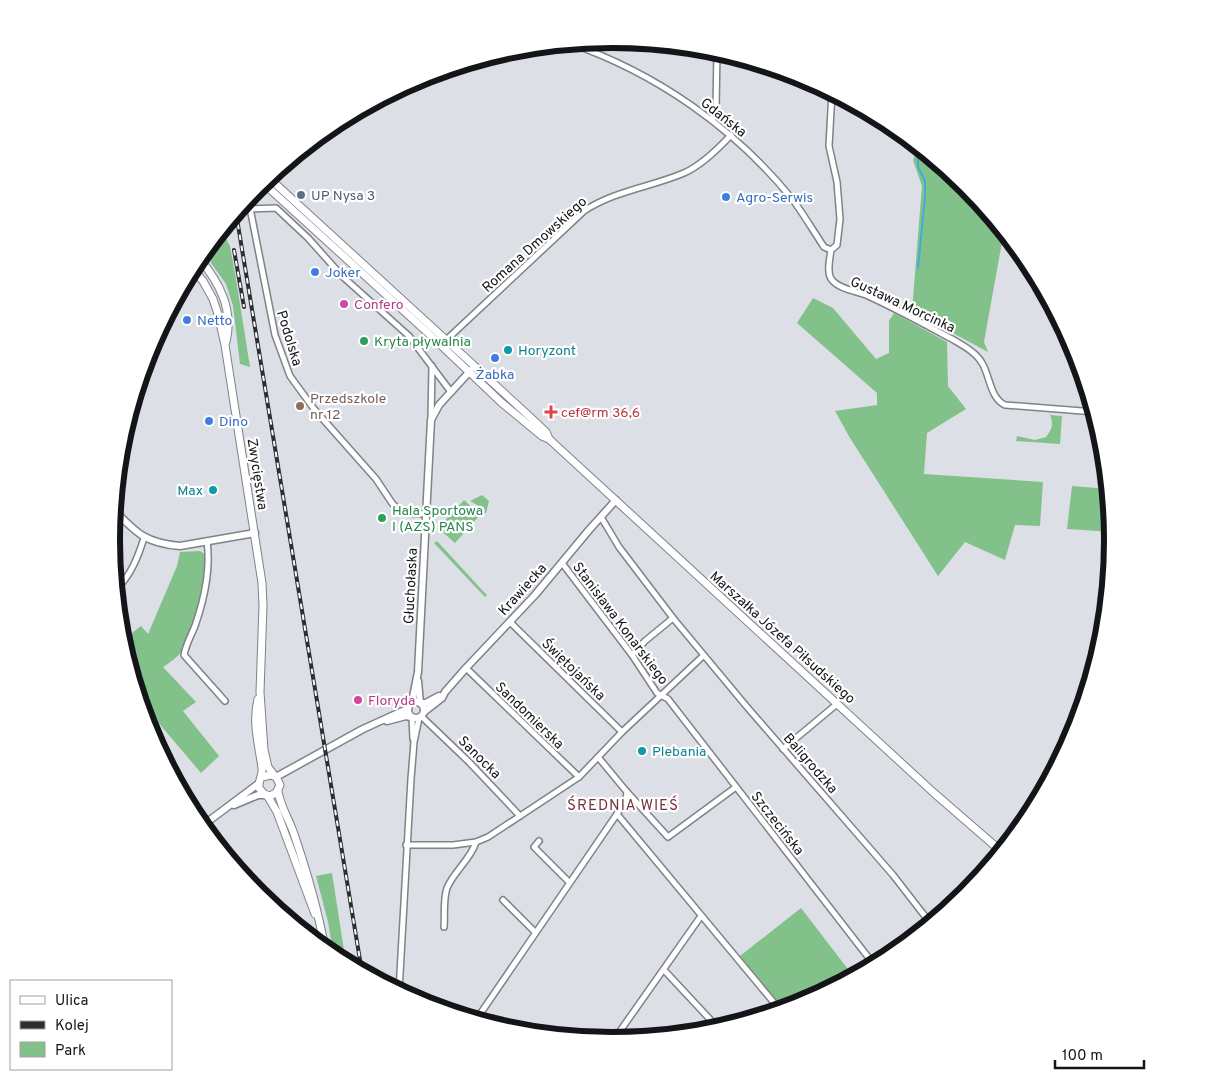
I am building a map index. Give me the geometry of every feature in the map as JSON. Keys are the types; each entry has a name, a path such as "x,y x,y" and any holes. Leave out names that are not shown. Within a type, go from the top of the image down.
{"main road":[{"name":"Marszałka Józefa Piłsudskiego","path":"274,183 376,282"},
{"name":"Marszałka Józefa Piłsudskiego","path":"269,188 472,370 546,432 549,439 837,704 997,848"},
{"path":"204,264 214,275 224,296 228,313 228,332 225,345"},
{"name":"Zwycięstwa","path":"198,275 213,299 225,345 255,533 262,583 263,606 260,692 264,750 268,767 275,776"},
{"name":"Zwycięstwa","path":"260,692 257,703 256,727 262,777"},
{"path":"319,921 308,897 277,812 266,795 260,791 258,784 262,777 268,775 275,776 279,782 280,801 292,829 313,892 323,938"},
{"path":"266,795 273,795 278,791"}],"street":[{"name":"Gdańska","path":"584,49 642,75 712,120 731,135 793,201 824,247 831,250"},
{"path":"712,120 716,109 717,59"},
{"name":"Gustawa Morcinka","path":"832,99 829,146 837,182 840,219 837,245 831,250 829,271 832,280 838,286 867,296 953,339 974,354 981,362 995,397 999,402 1010,406 1088,411"},
{"name":"Romana Dmowskiego","path":"443,343 584,211 608,198 684,173 701,162 731,135"},
{"path":"249,209 276,208 308,238 342,276 410,336 451,392"},
{"name":"Podolska","path":"249,209 275,336 285,366 295,384 314,409 376,479 392,503 400,511 426,514"},
{"path":"431,420 432,365"},
{"path":"431,420 434,412 472,370"},
{"name":"Głuchołaska","path":"412,702 418,672 431,420"},
{"name":"Krawiecka","path":"417,716 442,698 466,668 536,595 616,500"},
{"path":"121,517 144,538 159,543 180,546 255,533"},
{"name":"Baligrodzka","path":"601,517 619,547 672,618 893,875 927,919"},
{"path":"122,584 131,572 144,538"},
{"path":"207,542 208,571 200,608 184,655 225,701"},
{"name":"Stanisława Konarskiego","path":"562,563 632,655 657,693 663,696"},
{"path":"632,655 672,618"},
{"name":"Świętojańska","path":"510,622 622,732"},
{"path":"406,845 453,845 476,842 488,837 578,777 622,732 704,656"},
{"name":"Sandomierska","path":"466,668 578,777"},
{"name":"Głuchołaska","path":"417,716 424,707 421,703 418,672"},
{"name":"Krawiecka","path":"421,703 433,700 445,692"},
{"name":"Szczecińska","path":"663,696 668,699 869,960"},
{"path":"275,776 407,709 412,702 421,703"},
{"path":"784,749 837,704"},
{"path":"407,709 417,716"},
{"path":"379,723 406,716 417,716"},
{"path":"399,984 406,845 417,716"},
{"name":"Sanocka","path":"417,716 469,762 520,816"},
{"path":"598,757 668,837 736,786"},
{"path":"208,821 258,784"},
{"path":"480,1014 568,882 617,814 626,800 627,792"},
{"path":"228,807 258,795 266,795"},
{"path":"617,814 775,1004"},
{"path":"539,841 534,846 568,882"},
{"path":"444,927 445,896 448,886 474,850 476,842"},
{"path":"503,900 535,932"},
{"path":"620,1032 701,916"},
{"path":"664,970 713,1022"}],"green space":[{"path":"916,153 937,170 983,215 1002,239 984,342 988,352 912,311 922,186 913,160"},
{"path":"225,236 230,246 250,367 240,364 233,306 226,284 211,263 211,255"},
{"path":"813,298 833,308 876,359 889,353 889,321 894,313 947,342 948,386 966,409 927,433 924,474 1043,482 1040,526 1015,525 1005,560 965,542 938,576 850,438 835,411 877,405 877,393 797,323"},
{"path":"1050,415 1062,416 1060,444 1016,441 1017,436 1035,440 1046,437 1052,426"},
{"path":"1072,486 1102,488 1105,531 1067,529"},
{"path":"482,495 489,501 486,513 484,514 479,506 470,501"},
{"path":"464,500 480,515 455,543 438,528"},
{"path":"437,541 487,595 485,597 434,543"},
{"path":"200,551 206,555 205,566 201,592 191,631 181,652 163,667 196,702 183,711 219,756 201,773 153,716 129,636 141,626 148,634 177,566 180,552"},
{"path":"332,873 344,953 332,944 316,876"},
{"path":"801,908 850,972 801,995 779,1003 740,956"}],"waterway":[{"path":"918,268 925,197 925,181 918,167 919,155"}],"railway":[{"path":"237,221 361,963"},
{"path":"234,250 244,307"}],"place":[{"name":"UP Nysa 3","path":"301,195"},
{"name":"Agro-Serwis","path":"726,197"},
{"name":"Joker","path":"315,272"},
{"name":"Confero","path":"344,304"},
{"name":"Netto","path":"187,320"},
{"name":"Kryta pływalnia","path":"364,341"},
{"name":"Horyzont","path":"508,350"},
{"name":"Żabka","path":"495,358"},
{"name":"Przedszkole nr 12","path":"300,406"},
{"name":"cef@rm 36,6","path":"551,412"},
{"name":"Dino","path":"209,421"},
{"name":"Max","path":"213,490"},
{"name":"Hala Sportowa I (AZS) PANS","path":"382,518"},
{"name":"Floryda","path":"358,700"},
{"name":"Plebania","path":"642,751"}],"district":[{"name":"ŚREDNIA WIEŚ","path":"623,805"}]}
